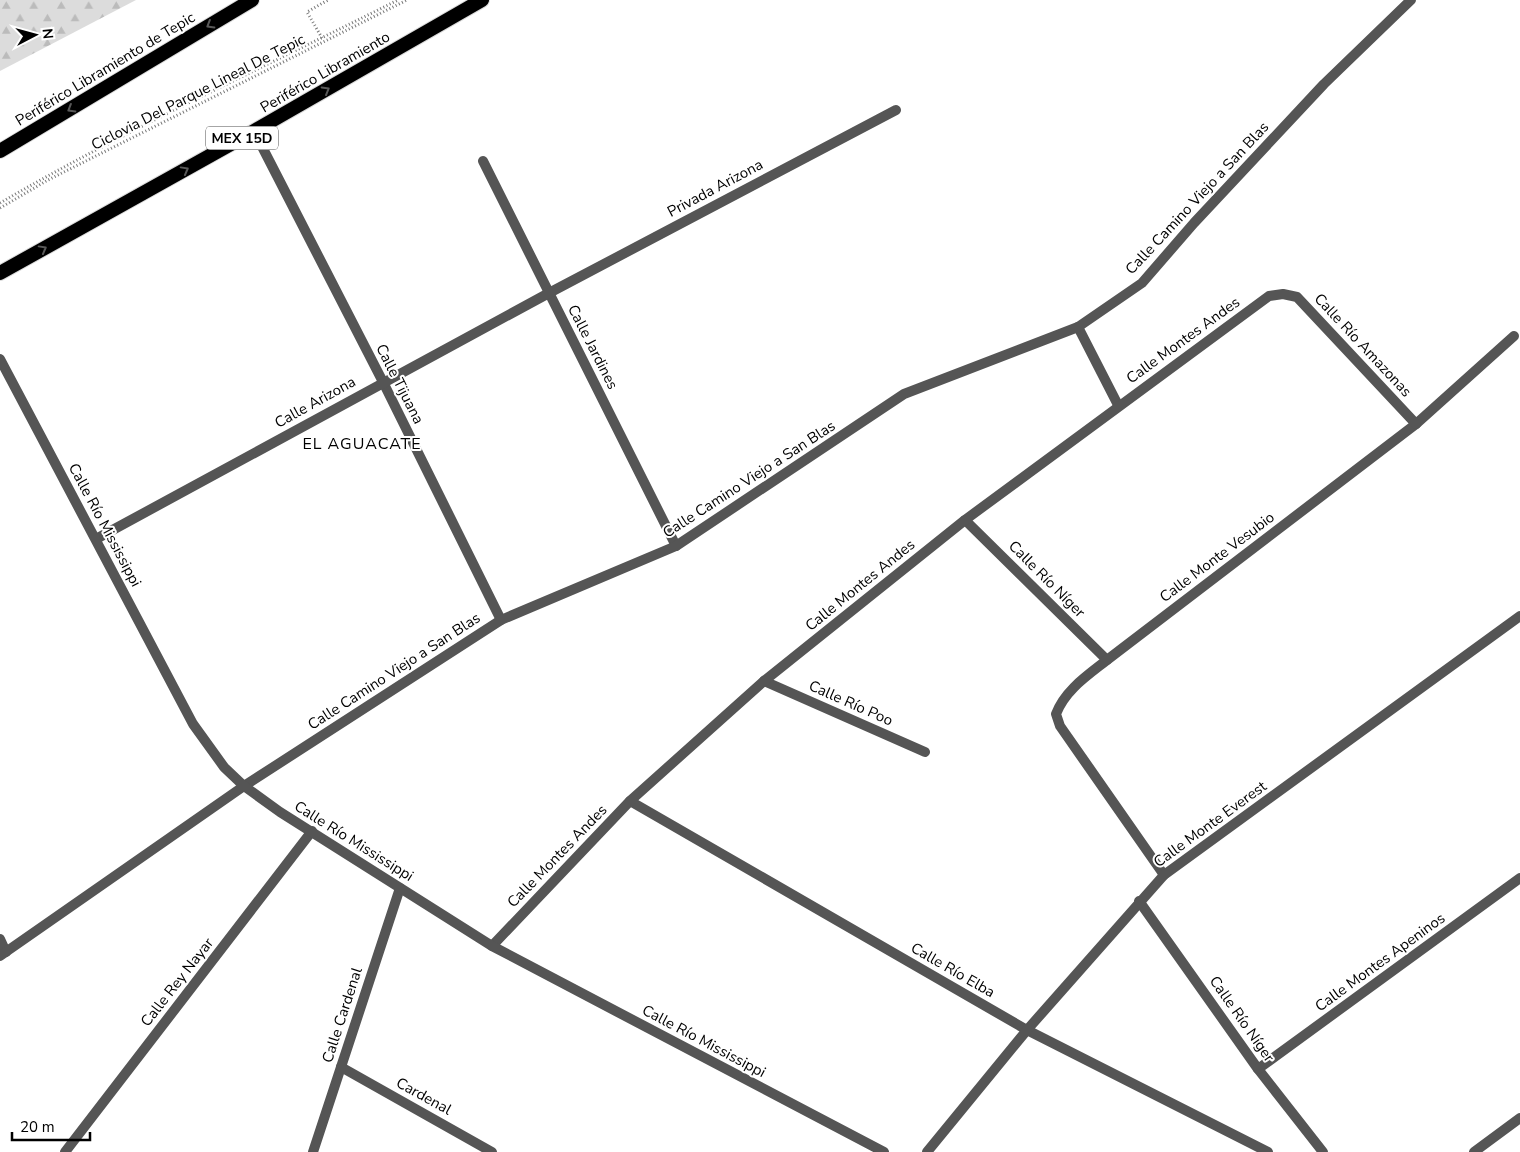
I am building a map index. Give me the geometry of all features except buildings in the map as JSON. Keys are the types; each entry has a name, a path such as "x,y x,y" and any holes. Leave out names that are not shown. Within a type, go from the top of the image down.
{"highway":[{"name":"Periférico Libramiento de Tepic","path":"0,151 252,0"},
{"name":"Periférico Libramiento","path":"0,273 254,132 482,0"}],"street":[{"name":"Calle Camino Viejo a San Blas","path":"3,954 244,786 501,620 676,546 904,394 1078,327 1142,283 1194,222 1324,84 1411,0"},
{"name":"Privada Arizona","path":"549,293 896,110"},
{"name":"Calle Tijuana","path":"254,132 383,382 501,620"},
{"name":"Calle Jardines","path":"483,160 676,546"},
{"name":"Calle Arizona","path":"96,540 549,293"},
{"name":"Calle Montes Andes","path":"492,946 630,801 764,681 965,520 1118,405 1269,296 1283,294"},
{"name":"Calle Río Amazonas","path":"1283,294 1297,297 1416,424"},
{"path":"1078,327 1118,405"},
{"name":"Calle Monte Vesubio","path":"1164,875 1060,726 1056,714 1061,701 1083,679 1107,660 1416,424 1514,336"},
{"name":"Calle Río Mississippi","path":"0,359 193,724 224,767 244,786 492,946 884,1152"},
{"name":"Calle Río Níger","path":"965,520 1107,660"},
{"name":"Calle Monte Everest","path":"927,1152 1027,1030 1139,901 1164,875 1520,616"},
{"name":"Calle Río Poo","path":"764,681 925,752"},
{"name":"Calle Río Elba","path":"630,801 1027,1030 1268,1152"},
{"name":"Calle Rey Nayar","path":"65,1152 312,831"},
{"name":"Calle Montes Apeninos","path":"1258,1069 1520,878"},
{"name":"Calle Cardenal","path":"313,1152 400,888"},
{"name":"Calle Río Níger","path":"1139,901 1258,1069 1323,1152"},
{"path":"0,939 3,954"},
{"name":"Cardenal","path":"341,1067 492,1152"},
{"path":"1474,1152 1520,1118"}],"path":[{"path":"322,37 308,12 328,0"},
{"path":"0,203 181,106 398,0"},
{"name":"Ciclovia Del Parque Lineal De Tepic","path":"0,208 57,176 408,0"}],"green space":[{"path":"0,0 136,0 0,71"}],"district":[{"name":"EL AGUACATE","path":"362,444"}]}
